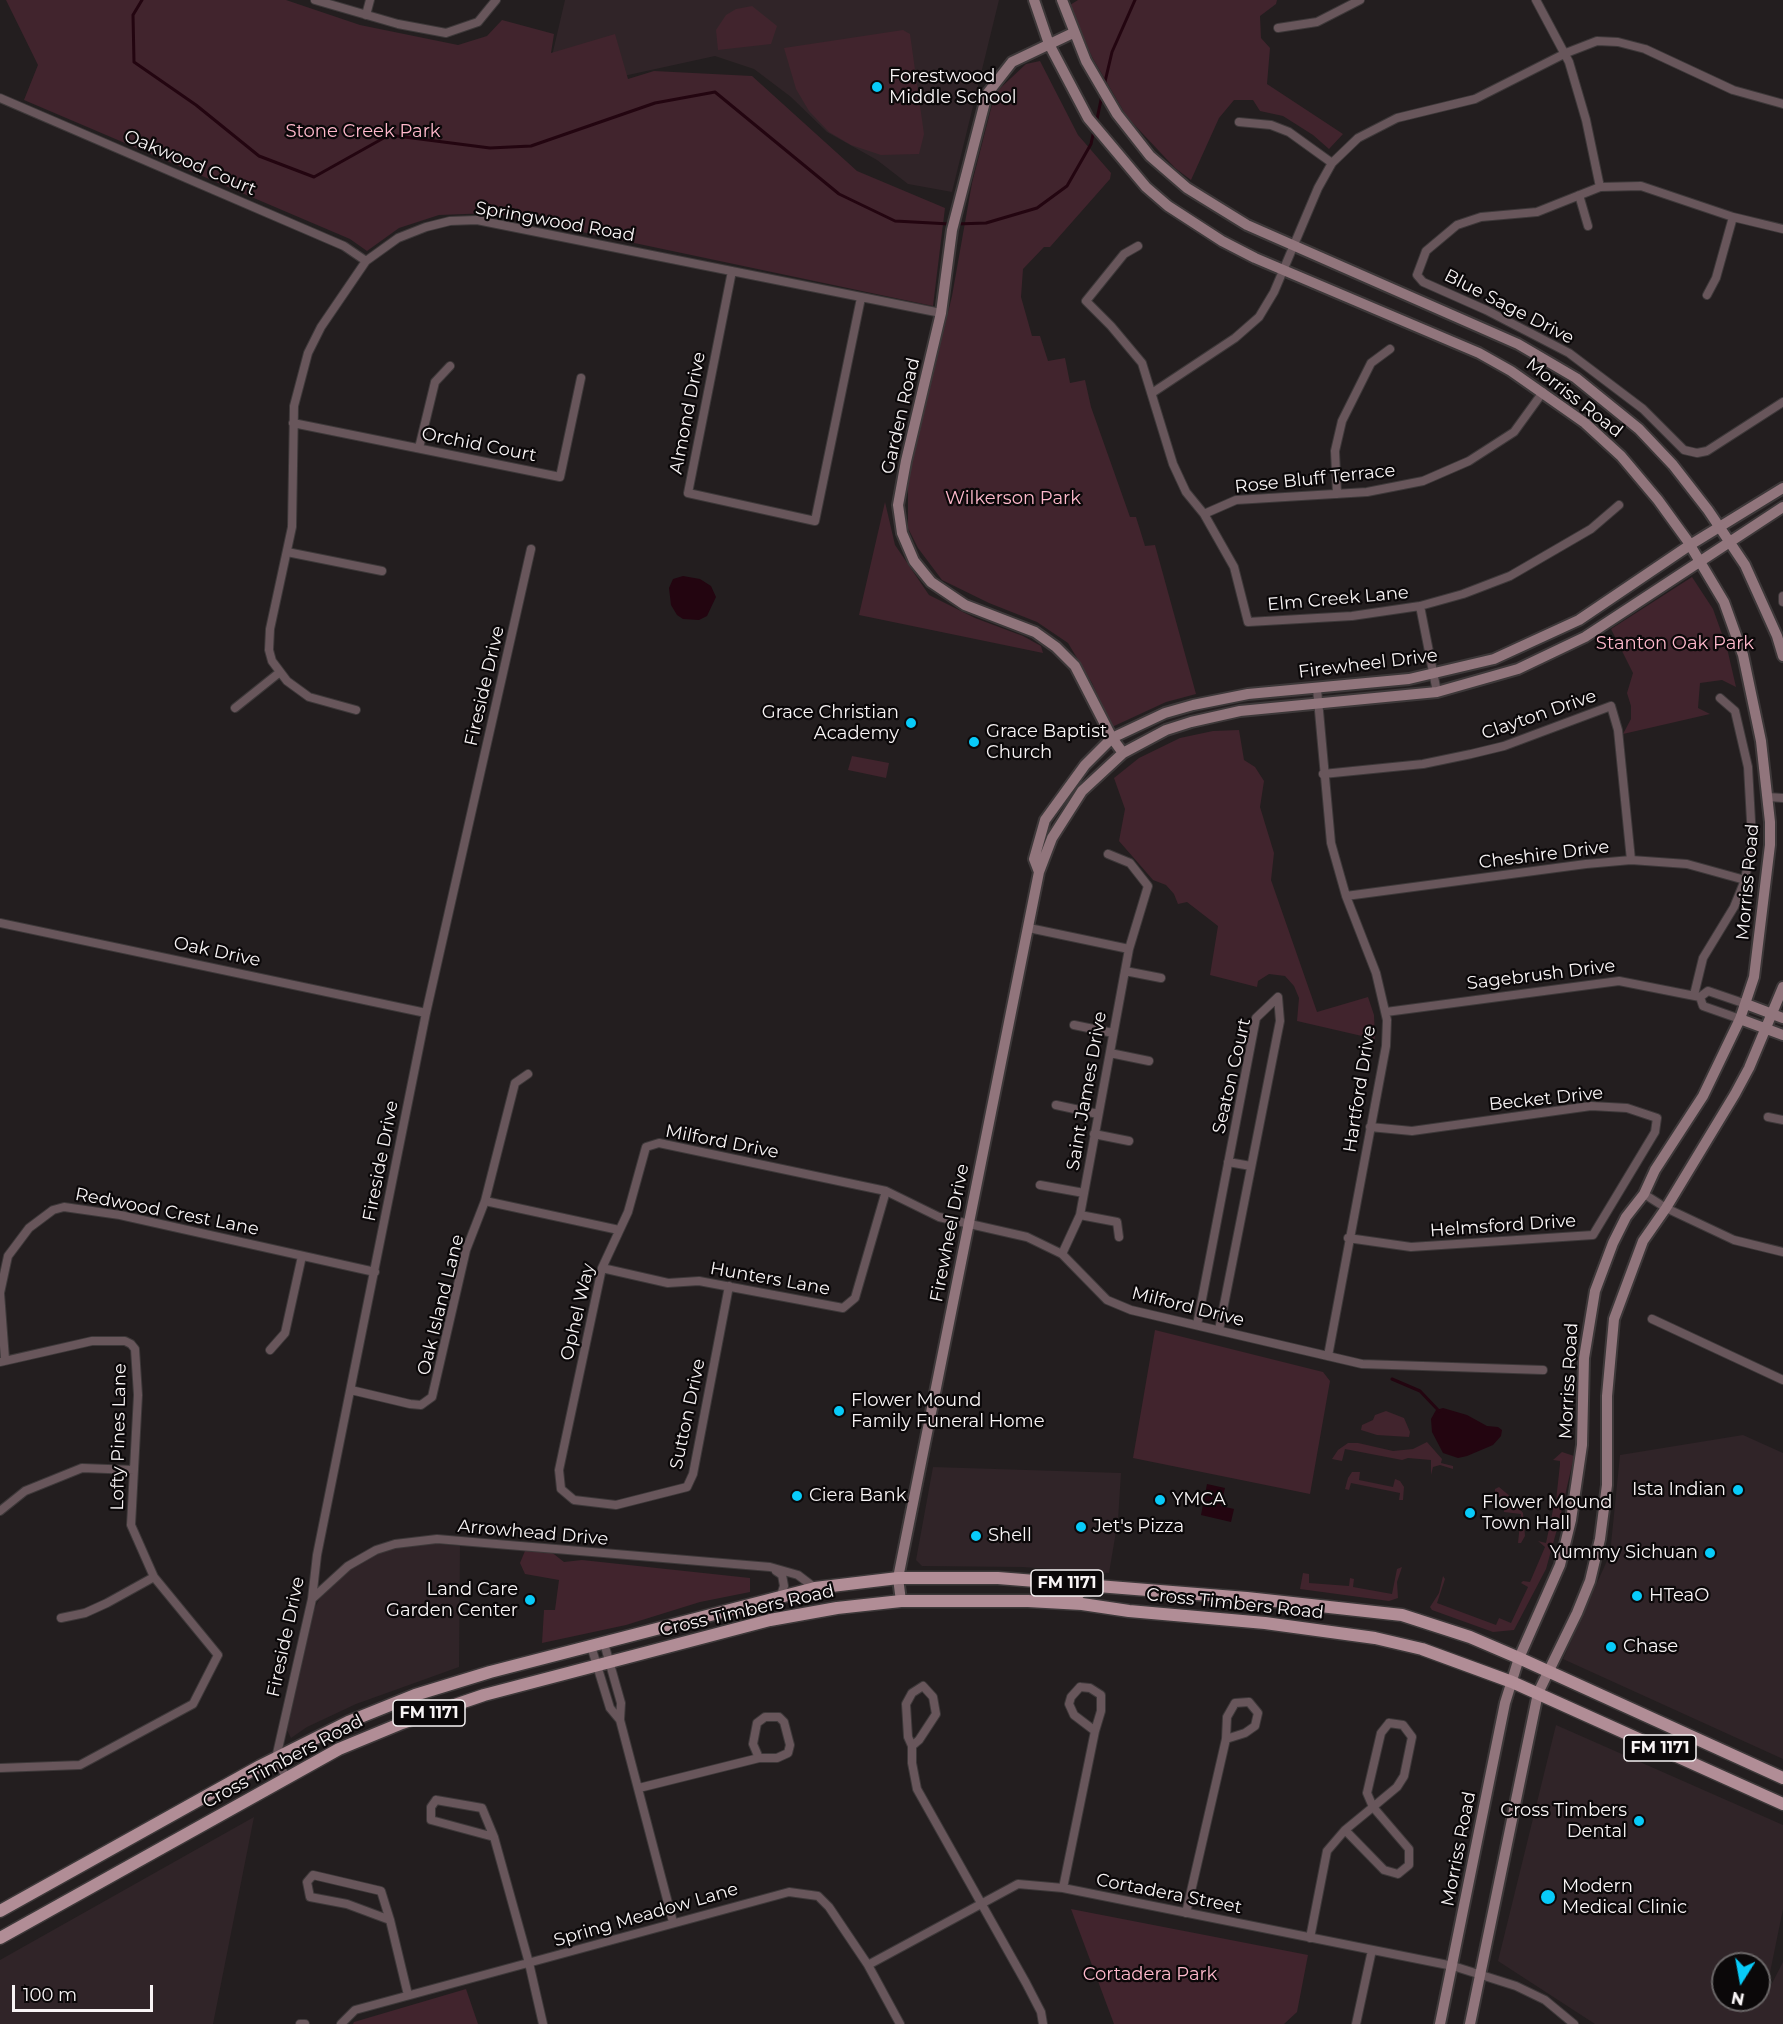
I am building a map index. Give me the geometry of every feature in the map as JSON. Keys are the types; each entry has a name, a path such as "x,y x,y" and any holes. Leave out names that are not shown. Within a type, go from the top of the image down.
{"main road":[{"name":"Morriss Road","path":"1034,0 1049,44 1077,98 1105,140 1146,187 1168,206 1222,242 1479,353 1543,392 1585,423 1621,456 1658,500 1690,545 1724,602 1743,655 1761,741 1768,797 1770,845 1763,922 1754,977 1746,1004 1703,1096 1655,1170 1644,1194 1626,1217 1595,1291 1584,1358 1582,1445 1571,1520 1560,1565 1519,1658 1503,1714 1440,2024"},
{"name":"Morriss Road","path":"1062,0 1073,33 1086,61 1117,114 1150,156 1187,188 1247,225 1496,333 1576,378 1640,429 1674,465 1730,542 1760,597 1783,656"},
{"name":"Garden Road","path":"1073,33 1012,62 987,94 959,199 948,257 941,313 906,461 898,505 902,533 914,561 931,582 946,594 975,610 1035,632 1056,647 1075,666 1112,738 1123,753"},
{"name":"Firewheel Drive","path":"1039,872 1034,859 1045,820 1085,765 1112,738 1165,713 1192,705 1248,694 1317,689 1434,675 1494,659 1538,641 1599,608 1690,545 1783,488"},
{"name":"Firewheel Drive","path":"901,1601 898,1578 1039,872 1052,838 1082,791 1123,753 1166,730 1191,722 1240,711 1437,692 1528,664 1585,637 1701,563 1783,507"},
{"path":"1470,2024 1538,1693 1581,1604 1590,1581 1600,1539 1607,1485 1607,1396 1614,1319 1643,1241 1666,1208 1735,1094 1766,1028 1778,1016 1783,987"},
{"name":"Sagebrush Drive","path":"1746,1004 1778,1016"},
{"name":"Sagebrush Drive","path":"1740,1018 1783,1035"},
{"name":"Cross Timbers Road","path":"0,1911 276,1758 348,1722 426,1691 815,1588 898,1578 998,1578 1235,1597 1402,1615 1470,1637 1783,1778"},
{"path":"1028,1601 1045,1597 1077,1595 1081,1591 1078,1584"},
{"path":"1234,1620 1235,1597"},
{"name":"Cross Timbers Road","path":"0,1938 339,1749 402,1723 484,1695 770,1620 837,1608 901,1601 1028,1601 1234,1620 1375,1638 1422,1649 1512,1682 1783,1804"}],"street":[{"path":"315,0 366,15 446,33 478,22 496,0"},
{"path":"366,15 370,0"},
{"path":"1278,28 1317,22 1360,0"},
{"path":"1536,0 1566,53 1586,120 1600,187"},
{"path":"1152,393 1235,338 1259,317 1284,269 1318,188 1332,163 1358,138 1397,118 1475,99 1566,53 1597,41 1629,44 1733,90 1783,104"},
{"name":"Oakwood Court","path":"0,98 344,246 366,261"},
{"path":"1239,122 1271,125 1289,132 1332,163"},
{"name":"Blue Sage Drive","path":"1783,229 1733,217 1641,186 1600,187 1537,212 1481,217 1457,225 1426,251 1417,270 1418,278 1569,353 1643,409 1677,443 1690,452 1707,451 1783,402"},
{"path":"1579,195 1588,226"},
{"path":"1707,295 1716,278 1733,217"},
{"name":"Springwood Road","path":"356,710 309,697 280,672 269,650 270,629 294,513 293,423 296,395 308,353 321,327 366,261 398,238 450,221 477,220 941,313"},
{"path":"1138,246 1124,254 1086,301 1142,363 1173,464 1186,492 1203,514"},
{"name":"Almond Drive","path":"732,271 688,493 815,521 861,298"},
{"path":"1337,494 1335,451 1342,421 1371,363 1390,349"},
{"path":"419,448 435,382 450,366"},
{"name":"Orchid Court","path":"293,423 560,477 581,378"},
{"name":"Rose Bluff Terrace","path":"1203,514 1236,500 1366,492 1423,481 1469,461 1514,432 1543,392"},
{"name":"Elm Creek Lane","path":"1203,514 1234,567 1248,622 1352,616 1420,606 1463,594 1510,576 1591,529 1619,505"},
{"name":"Fireside Drive","path":"276,1758 312,1599 318,1555 426,1013 531,549"},
{"path":"286,552 382,571"},
{"path":"1783,596 1783,602"},
{"path":"1420,606 1437,692"},
{"path":"235,708 280,672"},
{"name":"Hartford Drive","path":"1317,689 1331,843 1346,896 1376,973 1386,1012 1386,1046 1348,1238 1328,1356"},
{"path":"1697,996 1703,958 1734,907 1745,880 1752,839 1748,767 1735,711 1720,698"},
{"name":"Clayton Drive","path":"1323,774 1423,764 1504,746 1611,706 1618,729 1631,860"},
{"path":"1768,797 1783,798"},
{"name":"Saint James Drive","path":"1062,1254 1080,1215 1129,949 1148,886 1130,863 1108,854"},
{"name":"Cheshire Drive","path":"1346,896 1631,860 1687,864 1745,880"},
{"name":"Oak Drive","path":"0,923 426,1013"},
{"path":"1029,928 1129,949"},
{"path":"1125,971 1161,978"},
{"name":"Sagebrush Drive","path":"1386,1012 1599,982 1631,981 1697,996 1708,991 1746,1004"},
{"name":"Sagebrush Drive","path":"1697,996 1703,1006 1740,1018"},
{"name":"Seaton Court","path":"1197,1325 1256,1018 1278,997 1280,1021 1219,1330"},
{"path":"1074,1025 1113,1033"},
{"path":"1110,1053 1149,1061"},
{"name":"Oak Island Lane","path":"351,1390 421,1405 432,1397 466,1250 485,1201 515,1083 528,1074"},
{"path":"1056,1105 1098,1114"},
{"name":"Becket Drive","path":"1370,1127 1412,1131 1541,1111 1591,1106 1627,1108 1657,1118 1655,1132 1628,1178"},
{"path":"1768,1118 1783,1120"},
{"path":"1095,1134 1129,1141"},
{"name":"Milford Drive","path":"646,1147 659,1143 886,1191 939,1217 1027,1237 1062,1254 1107,1300 1131,1310 1362,1364 1543,1370"},
{"name":"Ophel Way","path":"561,1489 559,1470 602,1268 628,1212 646,1147"},
{"name":"Seaton Court","path":"1228,1162 1251,1166"},
{"name":"Helmsford Drive","path":"1348,1238 1411,1247 1593,1234 1628,1178"},
{"path":"1040,1185 1084,1193"},
{"name":"Hunters Lane","path":"602,1268 668,1283 699,1281 843,1308 851,1304 855,1298 886,1191"},
{"path":"1644,1194 1666,1208 1734,1240 1783,1252"},
{"path":"485,1201 619,1230"},
{"name":"Redwood Crest Lane","path":"2,1360 0,1293 8,1256 29,1228 53,1210 64,1207 120,1215 375,1272"},
{"path":"1080,1215 1117,1222 1119,1237"},
{"path":"270,1350 285,1333 302,1256"},
{"name":"Sutton Drive","path":"561,1489 574,1500 616,1506 687,1487 693,1474 729,1286"},
{"path":"1652,1318 1783,1380"},
{"name":"Lofty Pines Lane","path":"0,1768 80,1765 193,1704 218,1655 154,1577 131,1525 138,1419 135,1349 125,1341 92,1341 2,1360"},
{"path":"0,1511 25,1491 82,1468 134,1470"},
{"name":"Arrowhead Drive","path":"312,1599 348,1566 376,1550 395,1544 437,1539 770,1567 798,1575 815,1588"},
{"path":"770,1567 782,1575 784,1586 780,1598"},
{"path":"61,1618 85,1613 107,1604 154,1577"},
{"path":"604,1643 621,1703 620,1720 673,1922"},
{"path":"591,1646 610,1708 620,1720"},
{"path":"912,1746 919,1740 936,1714 933,1697 923,1686 912,1694 906,1704 908,1737 912,1746 912,1762 917,1789 941,1827 1041,2012 1042,2024"},
{"path":"1063,1888 1101,1711 1101,1695 1090,1688 1080,1687 1071,1696 1069,1704 1074,1715 1095,1731"},
{"path":"1186,1913 1226,1739 1227,1717 1235,1703 1249,1702 1258,1713 1255,1726 1245,1733 1226,1739"},
{"path":"639,1788 759,1758 777,1758 788,1752 789,1736 784,1722 779,1717 765,1717 757,1723 753,1744 759,1758"},
{"path":"1310,1938 1327,1851 1345,1830 1373,1807 1397,1787 1404,1776 1412,1737 1403,1725 1389,1724 1381,1733 1367,1793 1373,1807 1409,1849 1409,1864 1398,1874 1384,1870 1345,1830"},
{"path":"276,1758 287,1779"},
{"path":"494,1837 431,1820 431,1807 436,1800 482,1808 494,1837 529,1963 543,2024"},
{"path":"390,1920 347,1905 310,1897 307,1882 313,1875 381,1891 390,1920 408,1995"},
{"name":"Cortadera Street","path":"868,1965 1018,1884 1063,1888 1453,1966 1516,1986 1545,2000 1574,2024"},
{"name":"Spring Meadow Lane","path":"341,2024 355,2010 789,1892 818,1896 842,1923 900,2024"},
{"path":"1356,2024 1372,1950"},
{"path":"300,2024 305,2024"}],"shaded area":[{"name":"Forestwood Middle School","path":"565,0 999,0 952,192 908,184 877,160 827,132 791,97 754,69 715,56 619,77 541,103"},
{"path":"683,576 700,579 711,586 716,597 707,616 699,620 683,619 677,615 671,605 669,588 673,579"},
{"path":"1443,1408 1467,1415 1487,1426 1498,1427 1502,1430 1501,1436 1493,1445 1467,1456 1458,1458 1443,1453 1432,1432 1431,1419 1436,1410"},
{"path":"1743,1435 1783,1453 1783,1759 1563,1659 1610,1554 1620,1455"},
{"path":"933,1467 1121,1473 1118,1520 1109,1573 1022,1567 922,1566 916,1560"},
{"path":"1207,1484 1225,1488 1221,1506 1234,1509 1231,1522 1201,1515"},
{"path":"426,1543 460,1546 459,1667 356,1704 307,1727 291,1738 287,1730 289,1712 312,1613 320,1598 355,1565 371,1556 396,1548"},
{"path":"1556,1725 1783,1825 1783,1909 1771,1968 1771,1952 1711,1952 1711,2012 1771,2012 1771,1985 1783,1962 1783,2024 1595,2024 1498,1961"},
{"path":"254,1817 213,2024 0,2024 0,1960"}],"green space":[{"name":"Stone Creek Park","path":"6,0 286,0 360,25 458,45 487,36 502,20 554,34 551,53 615,34 628,79 654,71 752,76 857,171 945,208 933,306 492,213 439,215 399,228 367,251 350,239 24,100 38,65"},
{"path":"1078,0 1277,0 1276,4 1260,16 1261,38 1270,48 1267,84 1343,134 1329,149 1313,135 1283,116 1260,111 1253,100 1234,100 1219,118 1191,180 1175,168 1127,117 1092,57 1070,5"},
{"path":"752,6 777,26 771,44 718,50 716,30 726,15 736,9"},
{"path":"903,30 910,34 924,134 919,154 881,155 851,145 829,132 809,111 796,89 784,48"},
{"name":"Wilkerson Park","path":"1040,61 1078,135 1111,173 1110,179 1050,247 1044,247 1023,269 1021,297 1032,336 1040,336 1048,361 1065,358 1070,383 1085,380 1091,407 1130,517 1136,517 1145,546 1155,545 1196,694 1166,702 1112,727 1092,683 1068,643 1037,622 989,603 942,580 918,548 908,528 908,479 952,296 972,183 995,93 1026,64"},
{"path":"885,502 895,545 929,595 975,618 1023,636 1041,646 1043,653 859,615"},
{"name":"Stanton Oak Park","path":"1692,577 1713,609 1727,648 1736,687 1722,680 1700,683 1698,708 1710,714 1623,734 1631,719 1631,706 1627,693 1633,673 1611,629"},
{"path":"1239,730 1244,760 1255,767 1264,781 1260,807 1274,853 1271,880 1317,1012 1368,997 1374,1015 1375,1039 1297,1021 1299,998 1294,986 1285,976 1269,974 1258,981 1257,987 1210,975 1218,926 1187,902 1178,904 1174,894 1166,885 1153,880 1119,841 1125,809 1114,778 1139,758 1180,738 1213,731"},
{"path":"852,756 889,763 886,778 848,770"},
{"path":"1155,1330 1323,1372 1330,1381 1310,1494 1133,1458"},
{"path":"1386,1411 1404,1418 1410,1432 1409,1437 1377,1435 1361,1430 1362,1425 1373,1420 1375,1415"},
{"path":"1427,1442 1442,1459 1441,1463 1453,1466 1453,1469 1440,1465 1433,1467 1431,1475 1431,1460 1408,1458 1402,1460 1345,1449 1342,1461 1332,1459 1338,1450 1348,1443 1393,1451 1413,1449"},
{"path":"1562,1452 1574,1456 1559,1522 1546,1569 1514,1630 1493,1632 1432,1610 1430,1607 1439,1593 1443,1576 1445,1579 1437,1603 1496,1625 1499,1618 1511,1623 1528,1587 1521,1583 1530,1582 1545,1547 1538,1541 1546,1543 1554,1505 1547,1503 1548,1500 1556,1501 1560,1464 1560,1461 1553,1460"},
{"path":"1352,1472 1360,1472 1359,1480 1393,1487 1395,1479 1400,1481 1404,1487 1403,1500 1399,1500 1400,1493 1351,1483 1349,1490 1345,1489"},
{"path":"1499,1487 1511,1497 1523,1513 1525,1536 1521,1543 1518,1543 1521,1514 1504,1512 1504,1503 1495,1499 1495,1489"},
{"path":"525,1551 550,1551 564,1562 582,1560 750,1578 750,1592 700,1602 626,1625 542,1643 544,1610 555,1610 559,1580 525,1574 520,1563"},
{"path":"1402,1567 1397,1582 1398,1598 1389,1601 1300,1589 1303,1573 1309,1574 1309,1583 1349,1586 1350,1578 1354,1579 1353,1587 1392,1594 1397,1569"},
{"name":"Cortadera Park","path":"1071,1909 1308,1955 1297,2012 1284,2024 1114,2024"},
{"path":"466,1989 478,2024 353,2024 354,2022"}],"waterway":[{"path":"142,0 133,15 134,62 196,105 259,156 314,177 389,135 490,148 531,146 655,103 715,92 839,194 895,221 950,224"},
{"path":"1104,86 1112,52 1135,0"},
{"path":"1096,124 1102,95"},
{"path":"956,224 986,223 1037,208 1067,186 1091,144 1094,130"},
{"path":"1392,1379 1420,1391 1439,1411"}],"place":[{"name":"Forestwood Middle School","path":"877,87"},
{"name":"Grace Christian Academy","path":"911,723"},
{"name":"Grace Baptist Church","path":"974,742"},
{"name":"Flower Mound Family Funeral Home","path":"839,1411"},
{"name":"Ista Indian","path":"1738,1490"},
{"name":"Ciera Bank","path":"797,1496"},
{"name":"YMCA","path":"1160,1500"},
{"name":"Flower Mound Town Hall","path":"1470,1513"},
{"name":"Jet's Pizza","path":"1081,1527"},
{"name":"Shell","path":"976,1536"},
{"name":"Yummy Sichuan","path":"1710,1553"},
{"name":"HTeaO","path":"1637,1596"},
{"name":"Land Care Garden Center","path":"530,1600"},
{"name":"Chase","path":"1611,1647"},
{"name":"Cross Timbers Dental","path":"1639,1821"},
{"name":"Modern Medical Clinic","path":"1548,1897"}]}
